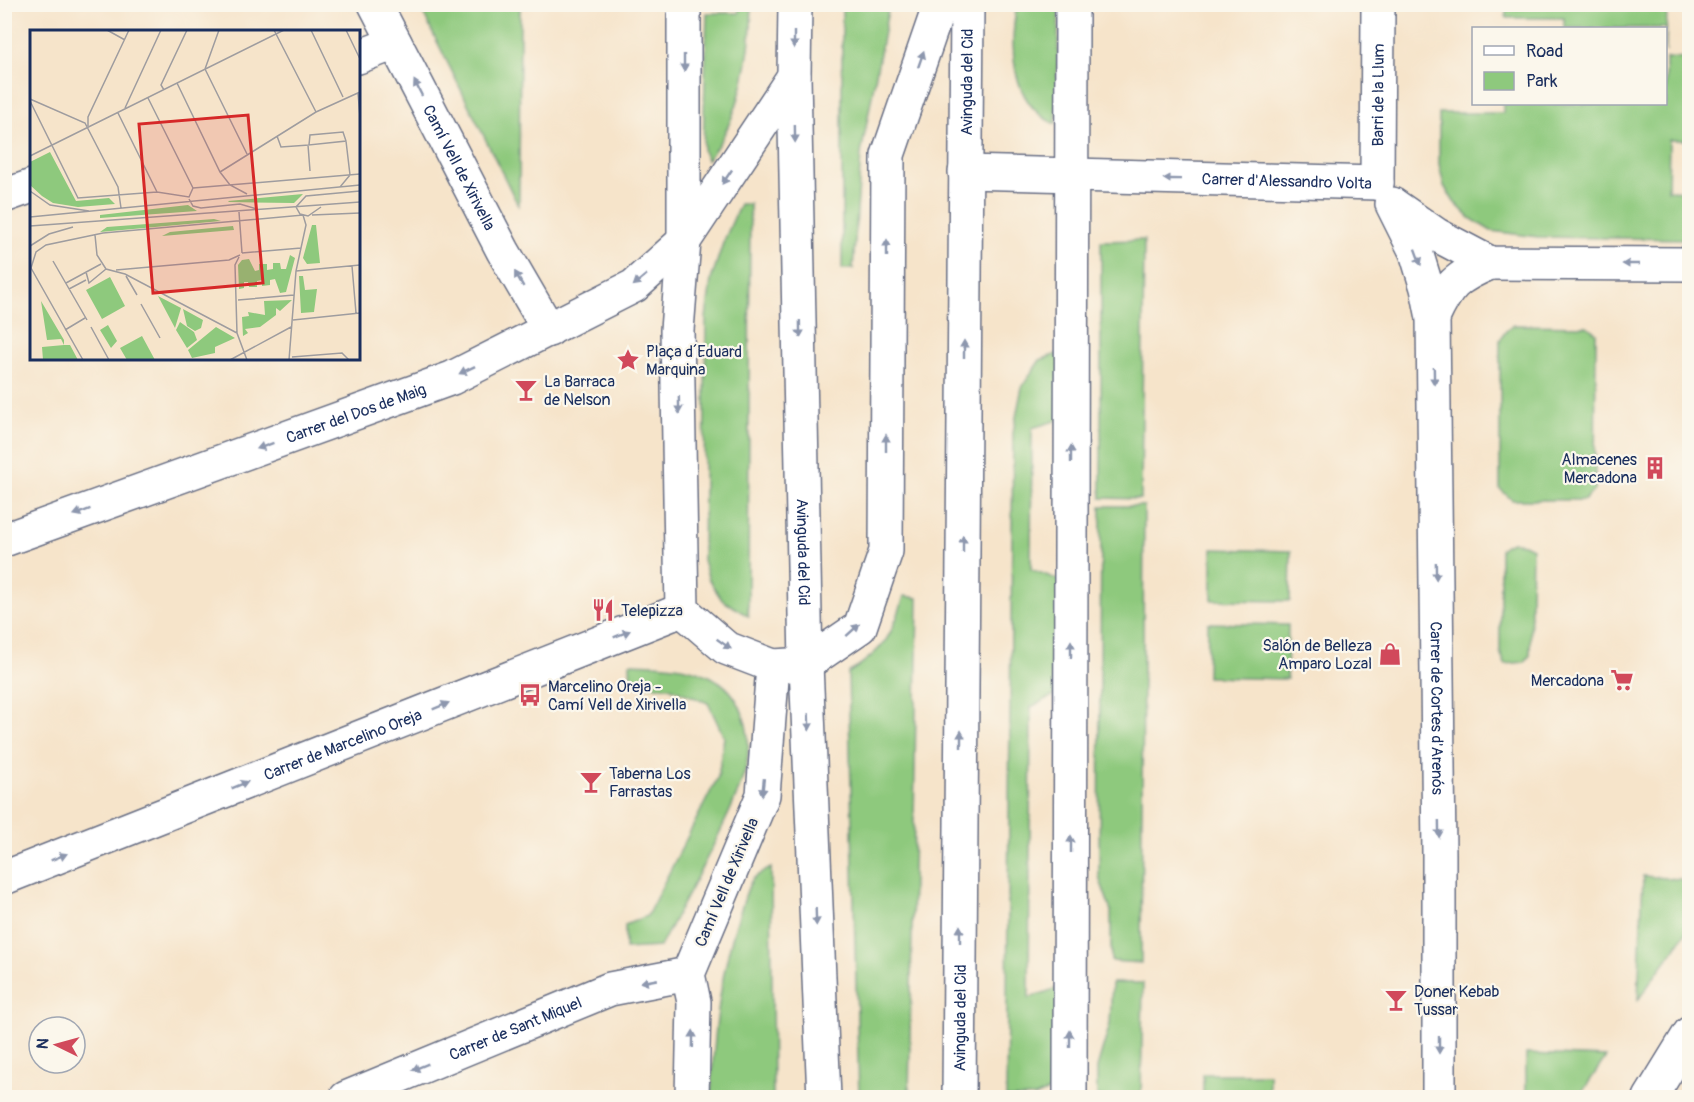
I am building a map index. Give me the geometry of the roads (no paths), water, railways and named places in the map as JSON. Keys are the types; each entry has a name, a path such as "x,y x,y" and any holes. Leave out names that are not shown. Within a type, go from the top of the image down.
{"street":[{"name":"Camí Vell de Xirivella","path":"375,4 502,251 549,330"},
{"path":"684,4 684,242 677,330 682,610 726,648 773,666 806,664 860,627 886,551 888,155 940,4"},
{"name":"Avinguda del Cid","path":"795,4 794,76 806,664 824,1098"},
{"name":"Avinguda del Cid","path":"959,1098 967,4"},
{"path":"1070,1098 1072,4"},
{"name":"Barri de la Llum","path":"1378,4 1385,194"},
{"path":"360,56 395,43"},
{"path":"684,242 794,76"},
{"name":"Carrer d'Alessandro Volta","path":"965,172 1071,175 1385,194 1437,235 1490,263 1689,264"},
{"path":"4,196 30,187"},
{"name":"Carrer de Cortes d'Arenós","path":"1385,194 1416,252 1433,318 1439,842 1438,1098"},
{"name":"Carrer del Dos de Maig","path":"4,540 452,378 634,286 684,242"},
{"name":"Carrer de Cortes d'Arenós","path":"1433,318 1443,296 1464,274 1490,263"},
{"name":"Carrer de Marcelino Oreja","path":"4,878 682,610"},
{"name":"Camí Vell de Xirivella","path":"688,974 763,795 773,666"},
{"path":"688,974 694,1002 692,1098"},
{"name":"Carrer de Sant Miquel","path":"346,1098 610,989 688,974"},
{"path":"1650,1098 1689,1033"}],"place":[{"name":"Plaça d´Eduard Marquina","path":"628,360"},
{"name":"La Barraca de Nelson","path":"526,390"},
{"name":"Almacenes Mercadona","path":"1655,468"},
{"name":"Telepizza","path":"603,610"},
{"name":"Salón de Belleza Amparo Lozal","path":"1390,654"},
{"name":"Mercadona","path":"1622,680"},
{"name":"Marcelino Oreja - Camí Vell de Xirivella","path":"530,695"},
{"name":"Taberna Los Farrastas","path":"591,782"},
{"name":"Doner Kebab Tussar","path":"1396,1000"}]}
